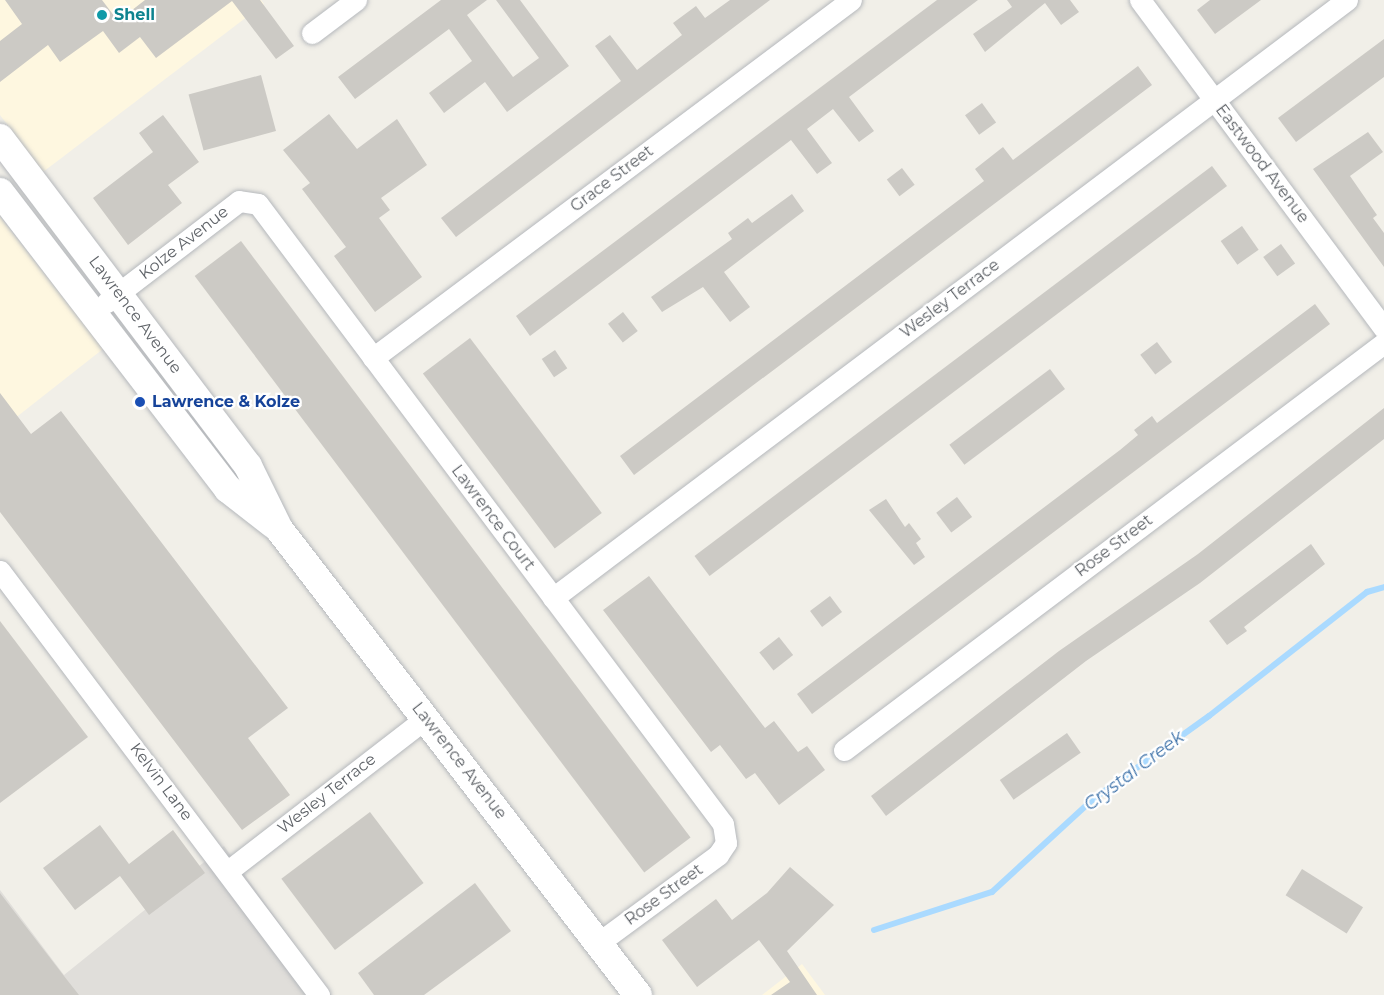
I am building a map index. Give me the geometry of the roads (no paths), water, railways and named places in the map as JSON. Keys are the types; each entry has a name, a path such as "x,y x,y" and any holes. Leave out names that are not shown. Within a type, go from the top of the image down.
{"main road":[{"name":"Lawrence Avenue","path":"0,138 248,466 279,529 638,995"},
{"name":"Lawrence Avenue","path":"0,192 228,489 279,529"}],"street":[{"path":"312,33 356,0"},
{"name":"Grace Street","path":"373,358 851,0"},
{"name":"Eastwood Avenue","path":"1140,0 1384,328"},
{"name":"Wesley Terrace","path":"553,598 1347,0"},
{"name":"Kolze Avenue","path":"93,313 239,201 249,203"},
{"name":"Lawrence Court","path":"249,203 258,204 723,824 726,843"},
{"name":"Rose Street","path":"844,750 1384,343"},
{"name":"Kelvin Lane","path":"0,571 228,871 319,995"},
{"name":"Wesley Terrace","path":"228,871 426,717"},
{"name":"Rose Street","path":"598,943 708,863 726,843"}],"waterway":[{"name":"Crystal Creek","path":"874,930 992,892 1092,800 1209,716 1367,592 1384,587"}],"place":[{"name":"Shell","path":"102,15"},
{"name":"Lawrence & Kolze","path":"140,402"}]}
